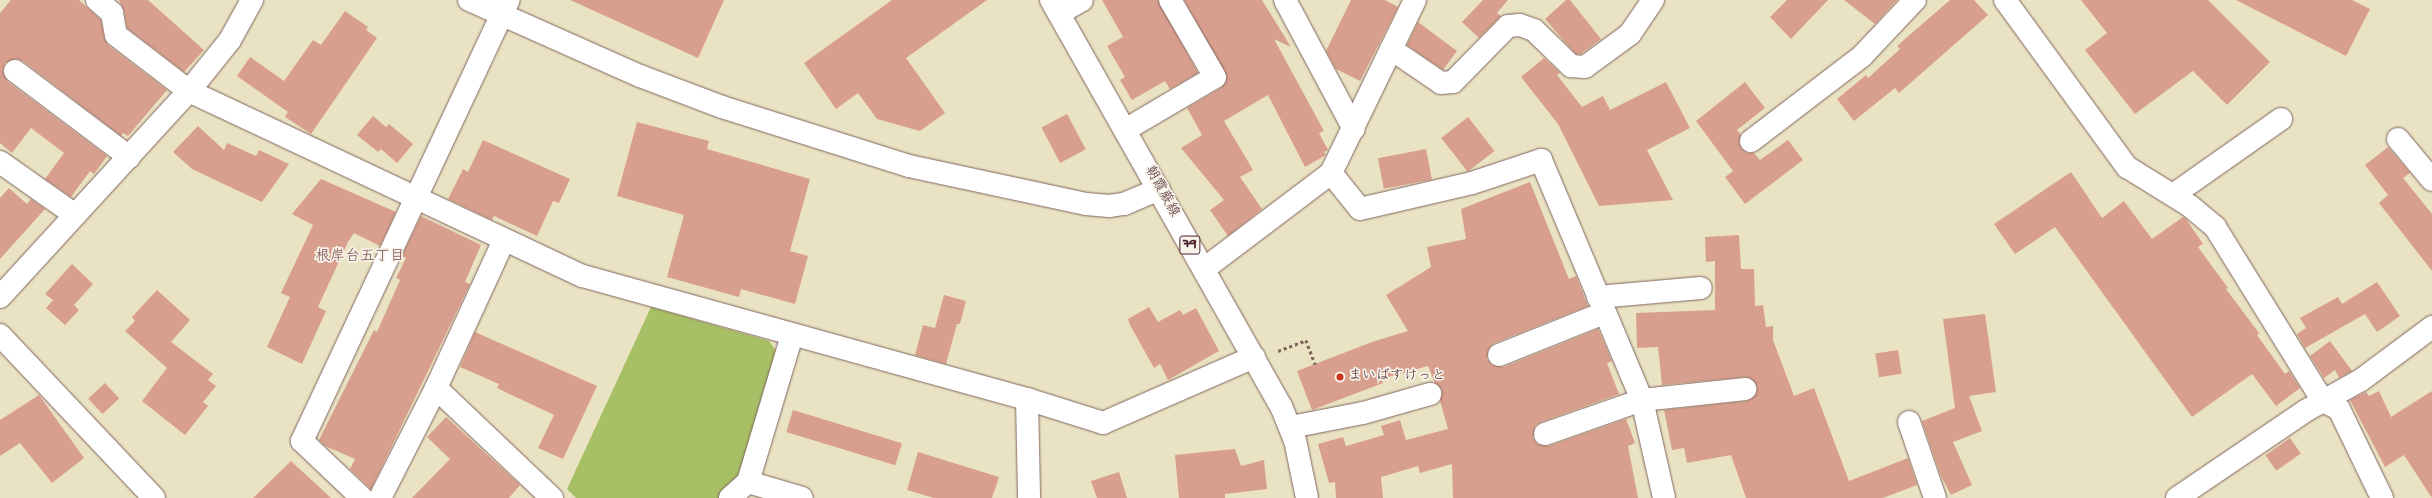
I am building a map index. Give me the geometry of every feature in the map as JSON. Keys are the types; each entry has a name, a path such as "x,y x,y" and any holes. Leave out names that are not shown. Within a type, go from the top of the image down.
{"street":[{"path":"96,0 112,12 116,35 189,91 583,276 1027,399 1103,423 1262,355"},
{"path":"0,297 189,91 230,40 252,0"},
{"path":"469,0 506,8 646,79 729,109 909,166 1094,205 1124,204 1159,189"},
{"path":"1055,7 1082,0"},
{"path":"1125,130 1215,77 1170,0"},
{"path":"1285,0 1354,128"},
{"path":"1204,269 1331,173 1415,0"},
{"path":"1391,49 1440,83 1453,82 1508,26 1520,25 1534,30 1571,66 1585,67 1630,34 1653,0"},
{"path":"1752,141 1862,56 1915,0"},
{"path":"2005,0 2127,167 2173,195 2215,227 2323,401 2339,409 2382,498"},
{"name":"朝霞蕨線","path":"1055,7 1204,269 1262,355 1291,427 1307,498"},
{"path":"362,498 302,441 506,8"},
{"path":"15,71 129,157"},
{"path":"2173,195 2281,119"},
{"path":"2398,139 2432,180"},
{"path":"1331,173 1360,209 1472,183 1541,160 1642,400 1664,498"},
{"path":"0,162 75,215"},
{"path":"380,498 436,388 504,240"},
{"path":"1499,355 1601,305 1701,288"},
{"path":"2185,496 2323,401 2361,380 2432,327"},
{"path":"730,498 748,482 792,335"},
{"path":"0,336 154,498"},
{"path":"436,388 552,498"},
{"path":"1545,434 1642,400 1745,389"},
{"path":"1291,427 1363,413 1430,394"},
{"path":"1027,399 1029,498"},
{"path":"1909,422 1936,498"},
{"path":"748,482 802,498"}],"path":[{"path":"1262,355 1306,340 1315,364"}],"green space":[{"path":"651,307 769,341 777,352 741,478 722,498 576,498 567,489"}],"building":[{"path":"11,0 79,0 101,20 104,37 108,45 167,90 128,136 123,133 121,136 23,61 16,59 5,63 3,70 7,81 107,156 94,174 90,171 71,197 45,179 64,153 31,128 12,153 0,143 0,13"},
{"path":"119,0 148,0 204,50 184,72 127,28 124,11"},
{"path":"570,0 724,0 698,58"},
{"path":"892,0 987,0 906,58 945,113 920,131 877,119 858,93 836,109 804,63"},
{"path":"1102,0 1158,0 1198,73 1170,89 1165,81 1132,100 1120,80 1125,77 1107,46 1123,37"},
{"path":"1184,0 1262,0 1291,47 1274,39 1324,131 1319,133 1328,150 1324,152 1326,155 1305,167 1268,95 1224,121 1253,170 1240,177 1262,209 1228,236 1210,210 1224,200 1181,148 1202,135 1187,108 1221,88 1227,77"},
{"path":"1351,0 1385,0 1398,7 1360,81 1336,69 1326,51"},
{"path":"1483,0 1508,0 1497,13 1501,16 1479,38 1462,22"},
{"path":"1566,0 1570,0 1601,39 1581,54 1576,54 1545,19"},
{"path":"1787,0 1828,0 1791,39 1770,17"},
{"path":"1844,0 1897,0 1875,24"},
{"path":"1950,0 1974,0 1988,15 1899,93 1895,88 1854,121 1837,99 1866,75 1868,78 1900,49 1897,46"},
{"path":"2081,0 2208,0 2270,62 2227,105 2193,71 2135,114 2085,50 2107,33"},
{"path":"2236,0 2352,0 2370,9 2346,56"},
{"path":"345,11 368,27 366,30 377,38 311,134 285,117 288,112 237,76 250,57 284,81 313,40 321,45"},
{"path":"1418,22 1457,51 1443,70 1407,45"},
{"path":"1544,58 1560,73 1557,75 1582,107 1603,96 1610,110 1666,82 1690,128 1647,150 1673,200 1599,206 1558,124 1521,77"},
{"path":"1745,82 1765,108 1737,130 1741,135 1739,142 1741,148 1747,153 1754,153 1760,160 1788,140 1803,160 1745,204 1725,177 1733,171 1696,121"},
{"path":"1067,114 1086,149 1060,163 1041,128"},
{"path":"373,116 386,127 389,124 413,144 397,163 381,149 378,152 357,135"},
{"path":"1468,117 1494,151 1468,172 1441,138"},
{"path":"637,122 709,141 707,149 810,179 790,251 808,256 795,304 741,289 739,297 667,277 684,215 617,196"},
{"path":"198,126 224,150 227,143 256,156 259,150 289,164 262,202 192,169 173,152"},
{"path":"483,140 570,179 559,203 553,201 537,236 494,216 492,220 448,199 463,169 468,172"},
{"path":"2388,147 2410,173 2403,178 2432,214 2432,271 2379,203 2388,195 2365,165"},
{"path":"1426,149 1432,179 1384,189 1378,158"},
{"path":"2071,172 2102,218 2124,201 2152,239 2183,217 2186,219 2203,244 2198,247 2228,288 2226,289 2259,333 2257,335 2285,374 2289,371 2300,388 2276,406 2252,374 2192,417 2055,227 2015,254 1994,224"},
{"path":"321,179 396,212 380,246 354,233 348,242 318,307 326,311 302,364 267,347 290,297 281,293 313,225 292,214"},
{"path":"1530,182 1569,279 1576,276 1588,306 1494,343 1489,348 1487,359 1492,365 1504,367 1598,329 1612,361 1607,363 1619,394 1541,422 1535,426 1533,438 1537,444 1549,446 1626,419 1635,443 1628,446 1638,498 1453,498 1452,464 1420,473 1418,466 1381,477 1383,498 1336,498 1335,482 1329,483 1318,444 1343,437 1346,446 1384,435 1381,426 1400,420 1406,440 1448,429 1440,401 1442,390 1435,383 1428,366 1381,379 1383,383 1312,410 1297,371 1372,342 1408,331 1386,295 1431,267 1427,247 1466,239 1461,209"},
{"path":"9,188 27,204 31,199 45,209 0,259 0,198"},
{"path":"421,216 481,245 465,282 470,284 371,489 350,469 355,459 325,446 319,440 374,330 377,332 400,280 396,278 406,258 402,256"},
{"path":"1739,235 1741,269 1754,269 1755,306 1763,305 1766,327 1773,326 1773,340 1794,396 1814,388 1849,481 1908,458 1917,485 1883,498 1746,498 1731,455 1687,463 1684,448 1672,450 1664,410 1747,401 1756,394 1757,387 1750,378 1744,377 1662,385 1658,347 1637,348 1636,313 1715,310 1715,261 1706,262 1705,237"},
{"path":"72,264 93,284 74,305 79,310 65,325 46,308 53,300 45,294"},
{"path":"2377,282 2400,316 2377,332 2365,314 2305,348 2297,334 2306,328 2300,318 2338,297 2342,304"},
{"path":"157,290 190,320 171,342 213,374 208,380 216,386 203,402 208,406 185,435 142,401 167,368 125,331 135,321 132,317"},
{"path":"944,295 966,301 960,324 957,324 946,364 915,355 923,325 935,328"},
{"path":"1149,307 1158,322 1180,310 1183,315 1196,308 1219,351 1168,380 1160,364 1154,368 1128,319"},
{"path":"1985,314 1996,392 1969,396 1982,431 1953,442 1972,485 1951,495 1941,476 1922,421 1955,408 1943,319"},
{"path":"475,332 597,386 563,459 538,448 554,415 497,388 499,384 460,367"},
{"path":"2330,341 2352,371 2339,378 2335,370 2324,378 2310,356"},
{"path":"1898,350 1902,374 1879,377 1875,354"},
{"path":"105,383 119,398 103,414 88,399"},
{"path":"2379,391 2391,417 2432,391 2432,498 2404,455 2385,467 2350,400 2366,392 2369,396"},
{"path":"39,395 84,458 52,483 20,443 0,456 0,420"},
{"path":"793,410 902,443 895,465 786,432"},
{"path":"446,417 520,485 509,498 412,498 450,459 427,437"},
{"path":"2290,438 2301,454 2276,471 2265,455"},
{"path":"1235,449 1241,466 1264,460 1267,489 1225,494 1225,498 1179,498 1175,455"},
{"path":"918,452 999,477 992,498 934,498 907,490"},
{"path":"291,461 304,473 331,498 253,498"},
{"path":"1119,472 1127,498 1097,498 1091,481"}],"place":[{"name":"まいばすけっと","path":"1340,377"}],"district":[{"name":"根岸台五丁目","path":"360,258"}]}
